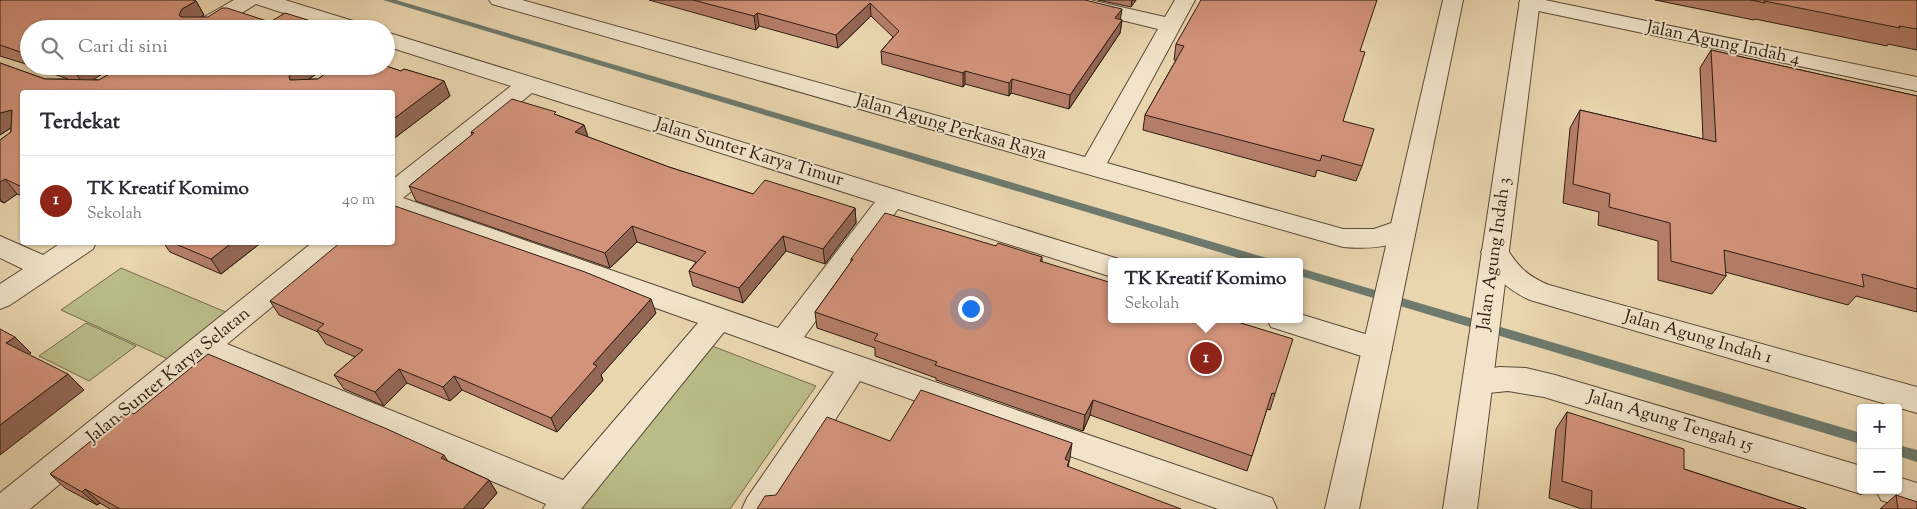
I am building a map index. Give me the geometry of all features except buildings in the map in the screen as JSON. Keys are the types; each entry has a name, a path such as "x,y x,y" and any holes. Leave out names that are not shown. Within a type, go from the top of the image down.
{"street":[{"path":"215,20 249,0"},
{"path":"264,0 326,20"},
{"path":"1062,0 1171,25"},
{"path":"1092,167 1185,0"},
{"path":"1342,509 1453,0"},
{"name":"Jalan Agung Perkasa Raya","path":"510,1 1343,238 1362,240 1378,238 1403,228"},
{"name":"Jalan Agung Indah 4","path":"1530,2 1917,84"},
{"name":"Jalan Agung Indah 3","path":"1460,509 1530,2"},
{"name":"Jalan Sunter Karya Timur","path":"395,42 1108,266"},
{"path":"395,192 528,84"},
{"path":"784,342 892,198"},
{"path":"395,205 1260,509"},
{"path":"0,298 79,245"},
{"name":"Jalan Sunter Karya Selatan","path":"5,509 328,245"},
{"path":"0,246 45,268"},
{"name":"Jalan Agung Indah 1","path":"1495,252 1504,270 1514,280 1540,293 1917,400"},
{"path":"204,347 565,504 718,319"},
{"path":"1303,323 1380,335"},
{"path":"759,509 854,366"},
{"name":"Jalan Agung Tengah 15","path":"1478,382 1501,378 1526,380 1857,479"},
{"path":"1902,493 1917,498"}],"green space":[{"path":"121,268 228,313 170,360 61,310"},
{"path":"86,323 136,346 89,381 39,356"},
{"path":"707,344 816,386 730,509 573,509"}],"waterway":[{"path":"387,0 1253,258"},
{"path":"1303,273 1857,438"},
{"path":"1902,451 1917,456"}],"place":[{"name":"TK Kreatif Komimo","path":"1206,358"}]}
